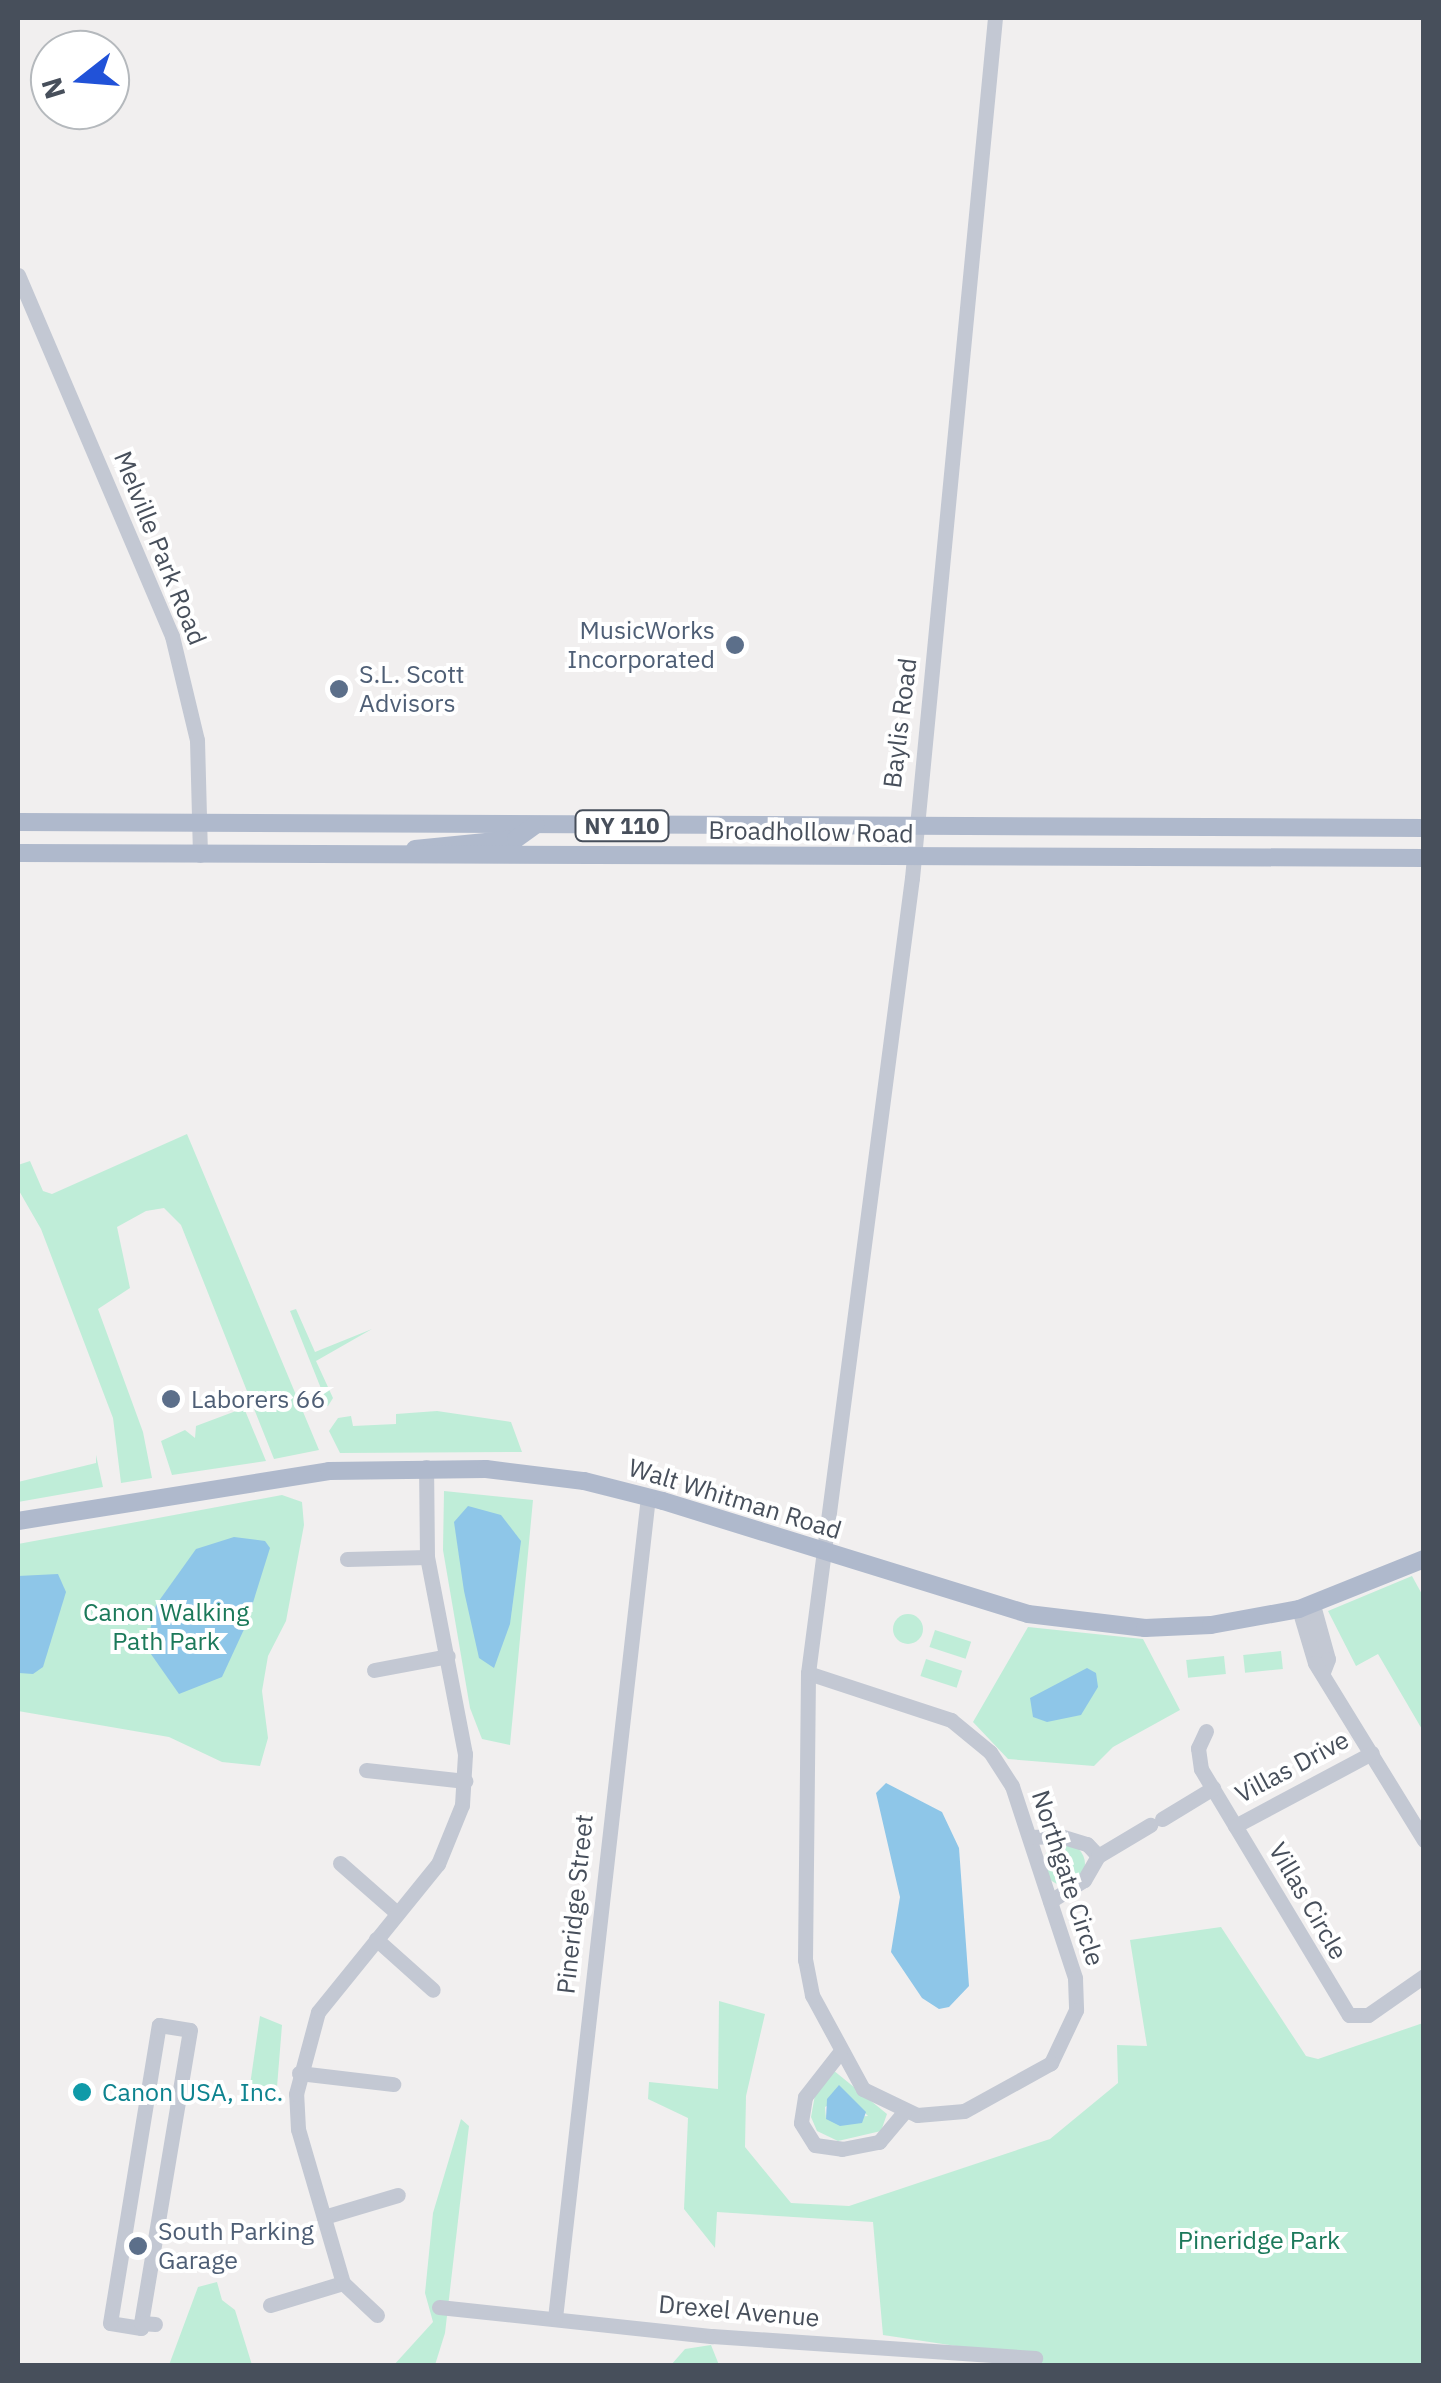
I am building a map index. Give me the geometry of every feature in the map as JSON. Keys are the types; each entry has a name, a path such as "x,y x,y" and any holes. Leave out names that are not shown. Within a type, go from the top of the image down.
{"main road":[{"name":"Broadhollow Road","path":"18,822 1424,828"},
{"path":"406,853 446,841 516,839 535,826"},
{"name":"Broadhollow Road","path":"18,853 1424,858"},
{"name":"Walt Whitman Road","path":"18,1521 312,1473 426,1467 564,1478 648,1497 1028,1614 1098,1626 1182,1628 1306,1607 1424,1559"}],"street":[{"name":"Baylis Road","path":"824,1550 913,858 995,18"},
{"name":"Melville Park Road","path":"18,275 172,636 195,725 200,855"},
{"path":"377,2314 343,2283 298,2130 299,2073 318,2012 450,1841 465,1780 448,1656 427,1557 426,1467"},
{"name":"Pineridge Street","path":"555,2318 648,1497"},
{"name":"Northgate Circle","path":"808,1673 934,1712 973,1735 1012,1786 1077,1995 1063,2046 1032,2078 992,2100 948,2115 904,2112 863,2089 812,1995 806,1960 808,1673 824,1550"},
{"path":"347,1559 427,1557"},
{"path":"1306,1607 1310,1653 1424,1840"},
{"path":"374,1670 448,1656"},
{"name":"Villas Circle","path":"1206,1731 1198,1748 1213,1788 1348,2015 1368,2015 1424,1976"},
{"name":"Villas Drive","path":"1235,1826 1372,1753"},
{"path":"366,1770 465,1780"},
{"path":"1050,1901 1084,1880 1098,1856 1213,1788"},
{"path":"1030,1837 1060,1836 1086,1844 1098,1856"},
{"path":"340,1863 397,1913"},
{"path":"376,1939 432,1990"},
{"path":"159,2025 190,2030 148,2323 140,2328 110,2323 159,2025"},
{"path":"840,2052 805,2096 801,2123 815,2144 842,2149 879,2142 904,2112"},
{"path":"299,2073 393,2084"},
{"path":"324,2217 398,2195"},
{"path":"270,2305 343,2283"},
{"name":"Drexel Avenue","path":"439,2306 712,2336 1035,2358"}],"green space":[{"path":"187,1134 319,1450 274,1459 181,1225 164,1208 146,1211 117,1227 130,1288 98,1309 143,1432 152,1478 121,1483 113,1418 41,1229 18,1189 18,1165 30,1161 43,1191 52,1194"},
{"path":"296,1309 315,1352 372,1329 316,1361 333,1398 328,1406 318,1406 326,1401 290,1311"},
{"path":"244,1408 266,1461 172,1475 161,1441 185,1430 195,1438 196,1426"},
{"path":"437,1411 511,1422 522,1452 340,1453 329,1431 338,1418 351,1416 353,1426 396,1424 396,1414"},
{"path":"96,1455 103,1487 18,1502 18,1482 96,1463"},
{"path":"444,1491 533,1500 510,1745 482,1739 470,1708 443,1550"},
{"name":"Canon Walking Path Park","path":"282,1495 302,1502 304,1525 286,1621 268,1656 262,1691 268,1738 260,1766 222,1762 169,1737 18,1711 18,1544"},
{"path":"1412,1576 1423,1596 1423,1731 1378,1654 1356,1666 1328,1611"},
{"path":"908,1614 919,1618 923,1629 919,1640 908,1644 897,1640 893,1629 897,1618"},
{"path":"1028,1627 1143,1639 1180,1710 1113,1747 1094,1766 1008,1759 973,1722"},
{"path":"935,1630 971,1642 966,1659 929,1647"},
{"path":"1281,1651 1283,1669 1245,1673 1243,1655"},
{"path":"1224,1656 1226,1674 1188,1678 1186,1660"},
{"path":"926,1659 962,1671 957,1688 920,1676"},
{"path":"1064,1843 1079,1849 1085,1864 1079,1879 1064,1885 1049,1879 1043,1864 1049,1849"},
{"name":"Pineridge Park","path":"1221,1927 1306,2056 1318,2059 1423,2023 1423,2365 1031,2365 1029,2357 883,2335 873,2222 717,2212 715,2248 684,2209 688,2118 648,2099 649,2082 718,2089 719,2001 765,2014 746,2096 745,2147 791,2203 849,2206 1050,2139 1118,2083 1117,2045 1147,2046 1130,1940"},
{"path":"260,2016 282,2025 277,2087 250,2085"},
{"path":"833,2070 887,2114 881,2131 838,2141 817,2131 811,2117 815,2095","holes":["846,2094 868,2116 826,2119 825,2107"]},
{"path":"461,2119 469,2126 445,2333 435,2365 393,2366 433,2322 425,2293 433,2213"},
{"path":"217,2282 222,2300 235,2310 252,2365 169,2365 198,2287"},
{"path":"711,2345 719,2365 671,2365 685,2349"}],"water":[{"path":"468,1506 501,1515 521,1541 510,1624 494,1668 479,1658 464,1591 454,1522"},
{"path":"234,1537 265,1541 270,1548 246,1625 222,1677 179,1694 146,1647 156,1605 196,1549"},
{"path":"58,1574 66,1592 43,1667 33,1674 19,1673 18,1576"},
{"path":"1087,1668 1096,1673 1098,1687 1081,1715 1047,1722 1033,1717 1030,1698"},
{"path":"886,1783 942,1812 959,1848 969,1986 949,2007 939,2009 922,1998 891,1952 900,1897 876,1793"},
{"path":"839,2085 866,2112 862,2123 840,2126 826,2119 827,2099"}],"place":[{"name":"MusicWorks Incorporated","path":"735,645"},
{"name":"S.L. Scott Advisors","path":"339,689"},
{"name":"Laborers 66","path":"171,1399"},
{"name":"Canon USA, Inc.","path":"82,2092"},
{"name":"South Parking Garage","path":"138,2246"}]}
